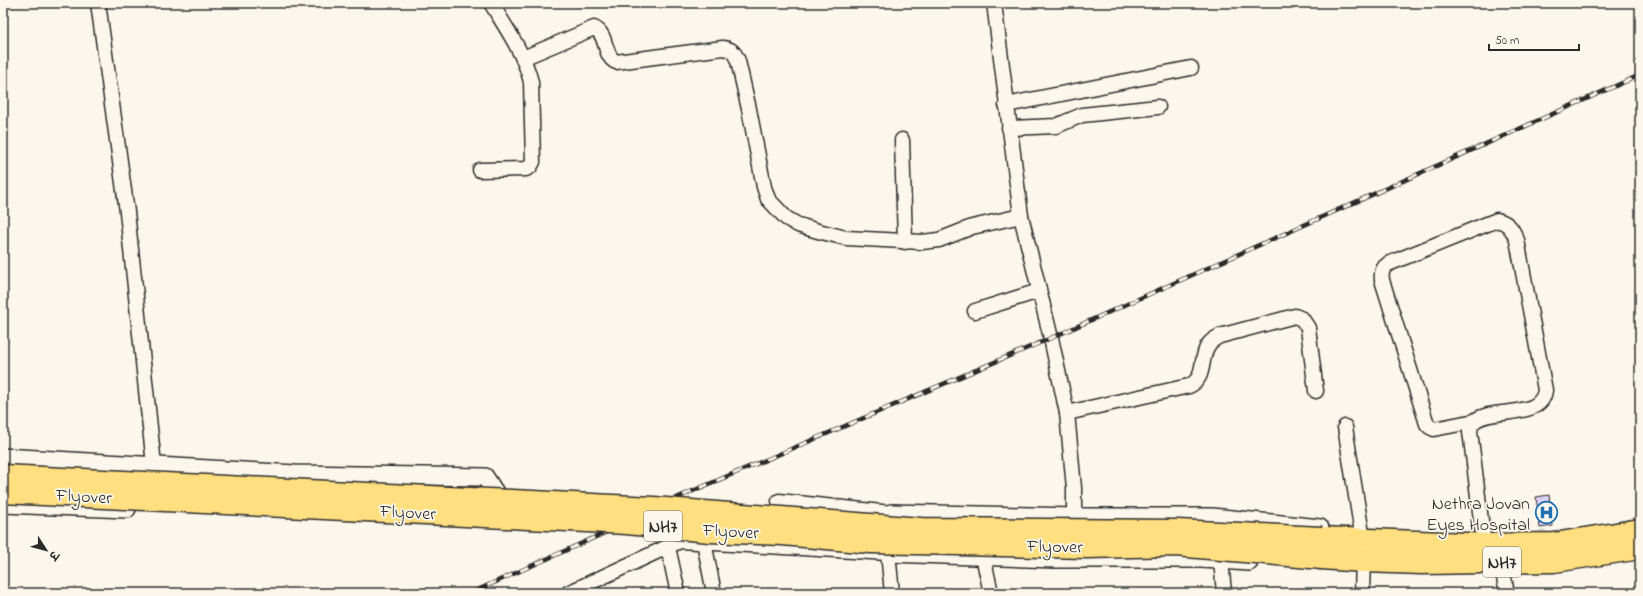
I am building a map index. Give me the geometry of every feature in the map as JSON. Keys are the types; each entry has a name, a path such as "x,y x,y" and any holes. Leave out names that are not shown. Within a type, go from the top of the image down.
{"highway":[{"name":"Flyover","path":"3,476 653,508 922,528 1178,530 1322,548 1363,551"},
{"name":"Flyover","path":"3,492 627,523 710,531 783,534 871,542 1086,547 1176,545 1322,548"},
{"name":"NH7","path":"1363,551 1484,545 1554,544 1640,530"},
{"name":"NH7","path":"1363,551 1422,563 1554,561 1640,548"}],"street":[{"path":"98,3 127,212 154,465"},
{"path":"480,170 526,169 530,167 533,162 531,82 523,58 491,3"},
{"path":"994,3 1021,216 1067,413 1074,488 1074,517"},
{"path":"523,58 594,28 600,32 611,58 616,62 728,48 734,52 738,61 768,199 786,218 818,231 846,238 905,242 931,242 972,227 1021,216"},
{"path":"1006,105 1191,68"},
{"path":"1009,128 1056,126 1065,124 1082,115 1158,106"},
{"path":"902,140 905,242"},
{"path":"1475,421 1434,429 1430,428 1427,424 1384,288 1382,275 1383,270 1388,264 1497,220 1509,224 1517,240 1545,390 1542,401 1531,408 1479,418 1475,421 1470,430 1484,545"},
{"path":"976,311 1039,291"},
{"path":"1067,413 1189,386 1197,381 1200,376 1208,344 1213,340 1220,336 1295,316 1302,319 1308,328 1316,391"},
{"path":"1345,427 1363,551 1362,593"},
{"path":"3,457 295,474 485,477 517,525 3,504"},
{"path":"779,501 890,513 1074,517 1212,517 1326,529 1363,551"},
{"path":"890,513 888,553 892,593"},
{"path":"568,593 680,541 888,553 1055,559 1221,560 1313,566 1363,551"},
{"path":"704,542 714,593"},
{"path":"668,547 678,593"},
{"path":"983,556 991,593"},
{"path":"1221,560 1224,593"},
{"path":"1501,562 1507,593"}],"building":[{"path":"1549,495 1553,526 1540,528 1536,497"}],"railway":[{"path":"471,593 627,523 653,508 1051,338 1640,75"}],"place":[{"name":"Nethra Jovan Eyes Hospital","path":"1546,513"}]}
